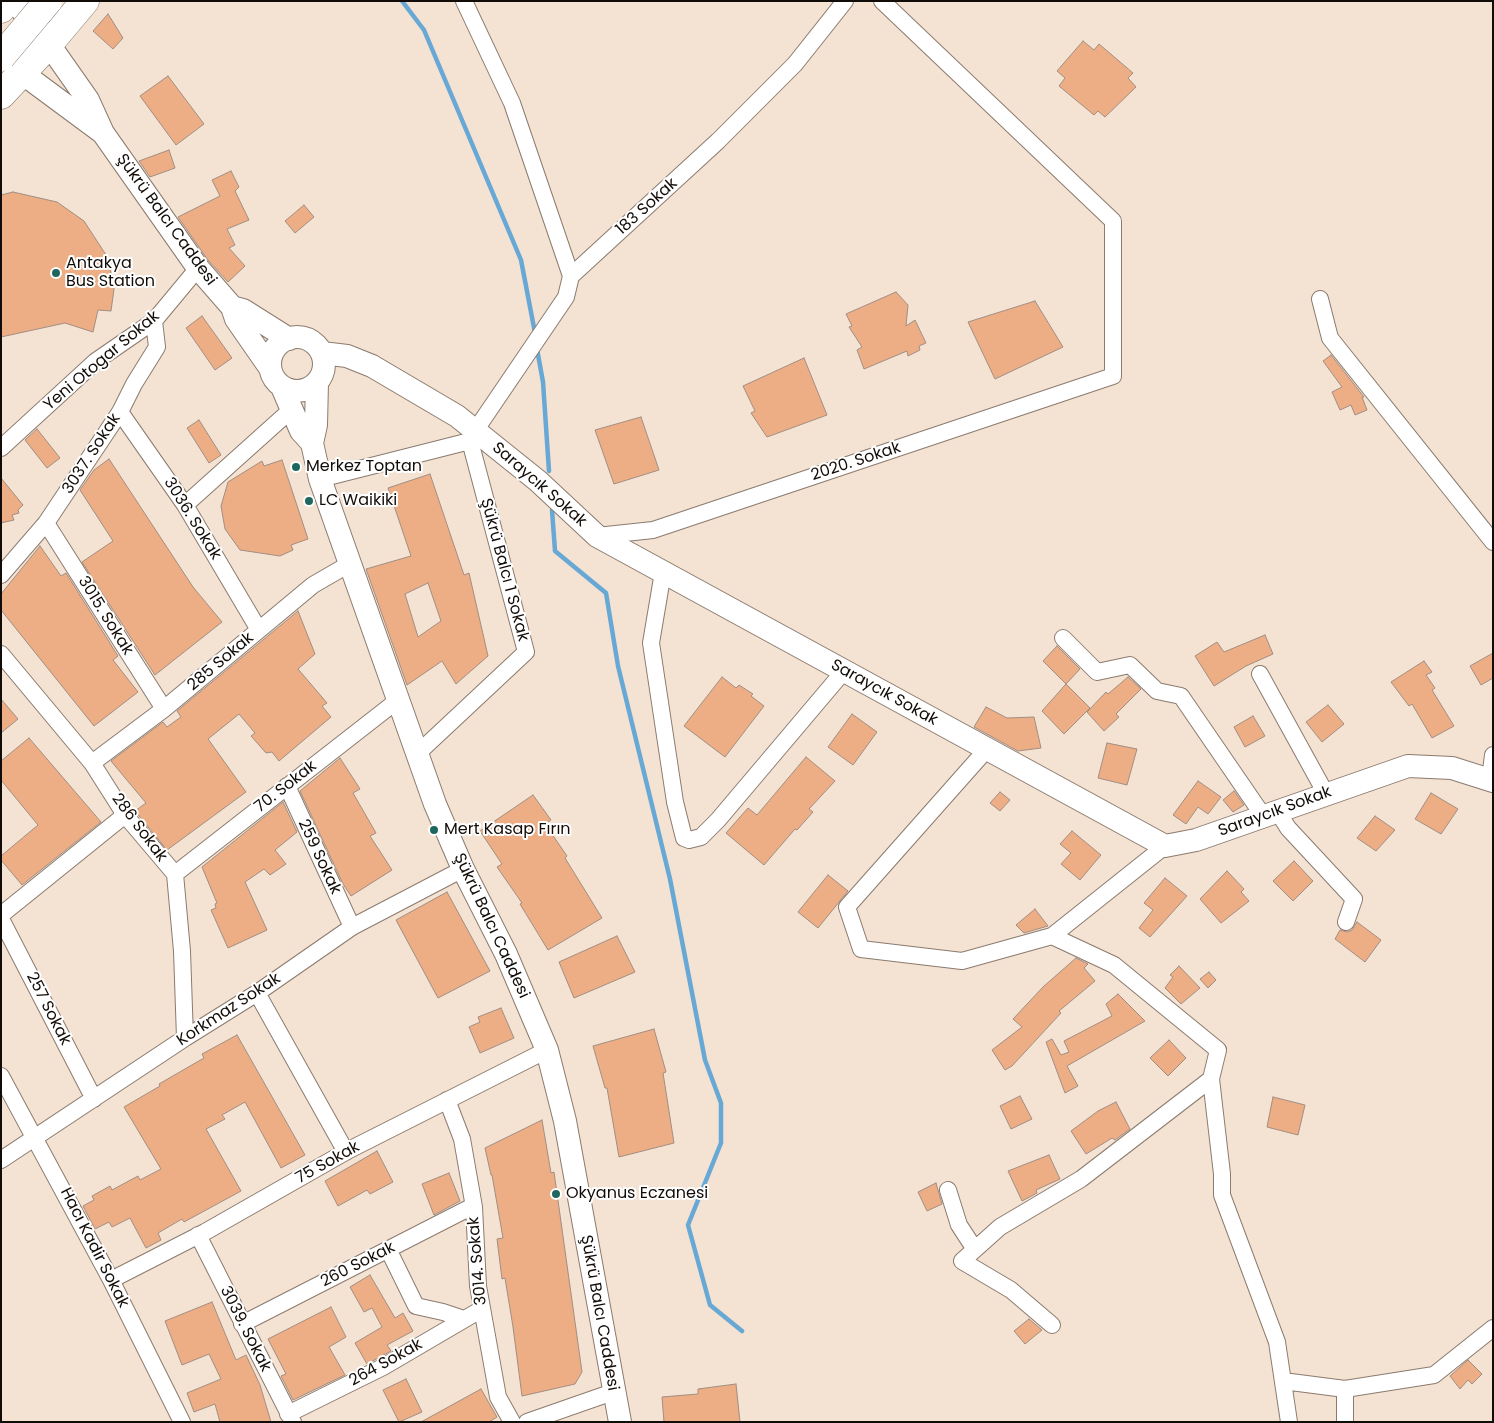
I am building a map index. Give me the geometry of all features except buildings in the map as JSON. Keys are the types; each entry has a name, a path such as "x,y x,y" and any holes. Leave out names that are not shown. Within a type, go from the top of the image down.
{"highway":[{"path":"1,9 8,1"},
{"path":"1,95 12,65 48,1"},
{"path":"12,65 48,44 85,1"}],"street":[{"name":"Şükrü Balcı Caddesi","path":"14,1 88,100 103,132 198,268 232,307 236,319 270,368"},
{"path":"320,479 472,436 566,297 571,276 512,103 464,1"},
{"name":"183 Sokak","path":"571,276 718,142 794,64 845,1"},
{"name":"2020. Sokak","path":"597,536 653,530 1113,376 1113,221 882,1"},
{"name":"Şükrü Balcı Caddesi","path":"1,46 12,65 103,132"},
{"name":"Yeni Otogar Sokak","path":"1,448 96,361 154,321 198,268"},
{"path":"1320,299 1330,338 1493,542"},
{"name":"Şükrü Balcı Caddesi","path":"232,307 243,310 289,339"},
{"name":"3037. Sokak","path":"1,575 46,523 120,412 134,384 157,347 154,321"},
{"path":"297,338 312,342 322,353 324,368 318,382 305,390 290,390 276,382 270,368 272,353 282,342 297,338"},
{"name":"Saraycık Sokak","path":"322,353 347,356 372,366 457,416 472,436 538,481 597,536 1165,846 1196,840 1408,766 1452,768 1491,780"},
{"name":"Şükrü Balcı Caddesi","path":"318,382 316,425 312,443 320,479 435,804 463,870 506,954 547,1050 566,1121 613,1392 620,1422"},
{"name":"Şükrü Balcı Caddesi","path":"282,387 301,432 312,443"},
{"path":"185,505 292,409"},
{"name":"3036. Sokak","path":"120,412 185,505 259,630"},
{"name":"Şükrü Balcı 1 Sokak","path":"417,754 526,652 472,436"},
{"name":"3015. Sokak","path":"46,523 164,709"},
{"name":"285 Sokak","path":"92,763 164,709 314,585 351,563"},
{"path":"663,572 651,643 672,783 684,838 689,840 701,837 718,820 844,671"},
{"path":"1063,638 1097,672 1130,665 1157,692 1181,696 1271,814 1288,828 1354,899 1346,922"},
{"name":"286 Sokak","path":"1,654 92,763 126,815 175,874 182,951 185,1038"},
{"path":"1260,674 1326,794"},
{"name":"70. Sokak","path":"175,874 398,700"},
{"path":"987,750 848,907 861,949 962,961 1052,936 1165,846"},
{"path":"1491,780 1493,755"},
{"name":"259 Sokak","path":"287,786 352,927"},
{"path":"1,915 126,815"},
{"name":"Korkmaz Sokak","path":"1,1160 185,1038 257,993 352,927 463,870"},
{"name":"257 Sokak","path":"1,919 94,1099"},
{"path":"1052,936 1114,965 1218,1050 1211,1079 1222,1174 1222,1195 1277,1342 1289,1422"},
{"path":"257,993 346,1152"},
{"name":"75 Sokak","path":"111,1280 198,1235 346,1152 547,1050"},
{"name":"Hacı Kadir Sokak","path":"1,1076 111,1280 182,1422"},
{"path":"1052,1325 1011,1290 962,1260 1000,1227 1082,1179 1211,1079"},
{"name":"3014. Sokak","path":"447,1100 462,1139 474,1206 478,1286 498,1396 512,1422"},
{"path":"948,1190 959,1226 974,1248"},
{"name":"260 Sokak","path":"242,1324 474,1206"},
{"name":"3039. Sokak","path":"198,1235 290,1418"},
{"path":"388,1249 416,1306 464,1319"},
{"name":"264 Sokak","path":"290,1418 383,1367 482,1309"},
{"path":"1283,1381 1345,1389 1434,1375 1493,1328"},
{"path":"1344,1422 1345,1389"},
{"path":"527,1422 613,1392"}],"waterway":[{"path":"402,1 424,30 521,260 535,333"},
{"path":"537,349 543,382 549,471"},
{"path":"552,510 555,551 606,593 618,666 670,879 705,1060 721,1103 721,1143 688,1225 710,1305 742,1331"}],"place":[{"name":"Antakya Bus Station","path":"56,273"},
{"name":"Merkez Toptan","path":"296,467"},
{"name":"LC Waikiki","path":"309,501"},
{"name":"Mert Kasap Fırın","path":"434,830"},
{"name":"Okyanus Eczanesi","path":"556,1194"}]}
